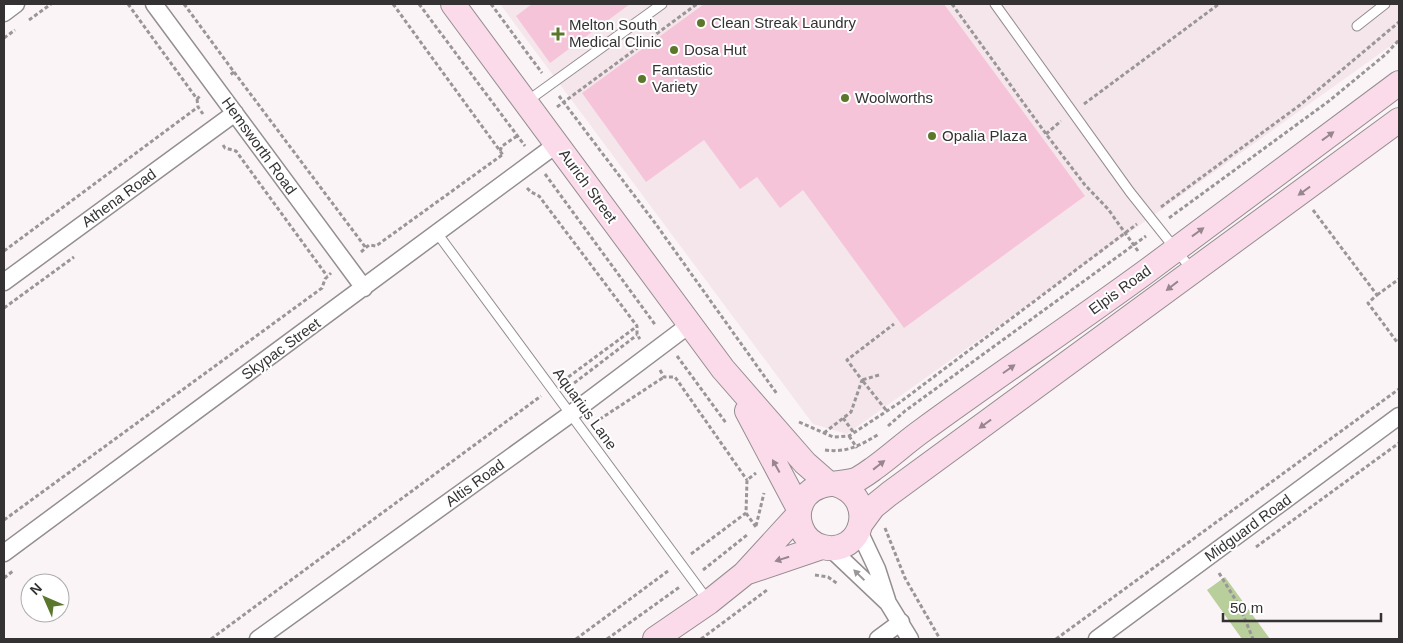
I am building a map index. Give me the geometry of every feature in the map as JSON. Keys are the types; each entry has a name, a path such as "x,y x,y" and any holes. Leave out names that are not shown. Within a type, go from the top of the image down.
{"street":[{"path":"4,13 16,4"},
{"name":"Hemsworth Road","path":"154,4 364,288"},
{"name":"Aurich Street","path":"453,4 722,369 794,450 832,484"},
{"name":"Elpis Road","path":"832,484 858,479 873,470 921,431 1148,270 1399,83"},
{"name":"Athena Road","path":"4,282 235,112"},
{"name":"Elpis Road","path":"860,526 889,494 1192,270 1302,193 1399,120"},
{"name":"Skypac Street","path":"4,553 557,144"},
{"name":"Altis Road","path":"258,639 572,413 689,325"},
{"name":"Aurich Street","path":"722,369 763,470 799,512"},
{"name":"Midguard Road","path":"1097,639 1399,416"},
{"path":"655,639 709,602 744,574 799,512 810,491 832,484 850,491 856,497 862,514 860,526 847,543 744,574"},
{"path":"799,512 802,531 814,544 826,548 888,603 910,639"},
{"path":"860,526 888,603"},
{"path":"878,639 901,622"}],"lane":[{"path":"533,111 551,84 662,4"},
{"path":"995,4 1157,227 1192,270"},
{"path":"1357,26 1385,4"},
{"name":"Aquarius Lane","path":"437,233 556,391 709,602"}],"path":[{"path":"393,4 516,174 531,192 539,196 637,326 637,335 664,377"},
{"path":"419,4 727,424"},
{"path":"491,4 779,397"},
{"path":"4,520 322,288 327,276 369,246 376,246 501,153 502,146 517,136 533,111 564,102 697,4"},
{"path":"952,4 1046,134 1085,185 1108,209 1134,244 1148,270"},
{"path":"1046,134 1219,4"},
{"path":"796,420 833,437 849,436 854,433 1300,105 1399,22"},
{"path":"794,450 811,442 826,451 845,451 857,448 873,438 905,411 1329,101 1386,54 1399,40"},
{"path":"234,72 366,248"},
{"path":"197,99 198,108 225,148 236,151 327,276"},
{"path":"4,251 198,108"},
{"path":"1314,210 1377,295"},
{"path":"1398,342 1368,303 1399,279"},
{"path":"886,410 847,360 894,324"},
{"path":"556,391 637,326"},
{"path":"211,639 637,335"},
{"path":"862,380 879,375"},
{"path":"576,639 582,637 746,513 747,480 675,377 664,377 584,430"},
{"path":"824,433 850,412 862,380"},
{"path":"1056,639 1399,389"},
{"path":"843,418 854,433"},
{"path":"794,450 815,428"},
{"path":"1250,552 1399,443"},
{"path":"607,639 692,578 756,527 764,497 763,470 747,480"},
{"path":"886,523 885,530 905,578 940,639"},
{"path":"1212,579 1227,568"},
{"path":"1219,573 1240,607 1253,639"},
{"path":"812,575 828,577 838,584"},
{"path":"701,639 770,588"}],"shaded area":[{"name":"Opalia Plaza","path":"500,4 1399,4 1399,40 847,434 813,424"}],"green space":[{"path":"1225,577 1270,639 1242,639 1207,590"}],"building":[{"path":"532,4 630,4 550,63 516,16"},
{"path":"704,4 944,4 1085,196 904,328 803,190 780,208 757,177 740,189 704,140 646,182 582,93"}],"place":[{"name":"Clean Streak Laundry","path":"701,23"},
{"name":"Melton South Medical Clinic","path":"558,34"},
{"name":"Dosa Hut","path":"674,50"},
{"name":"Fantastic Variety","path":"642,79"},
{"name":"Woolworths","path":"845,98"},
{"name":"Opalia Plaza","path":"932,136"}]}
